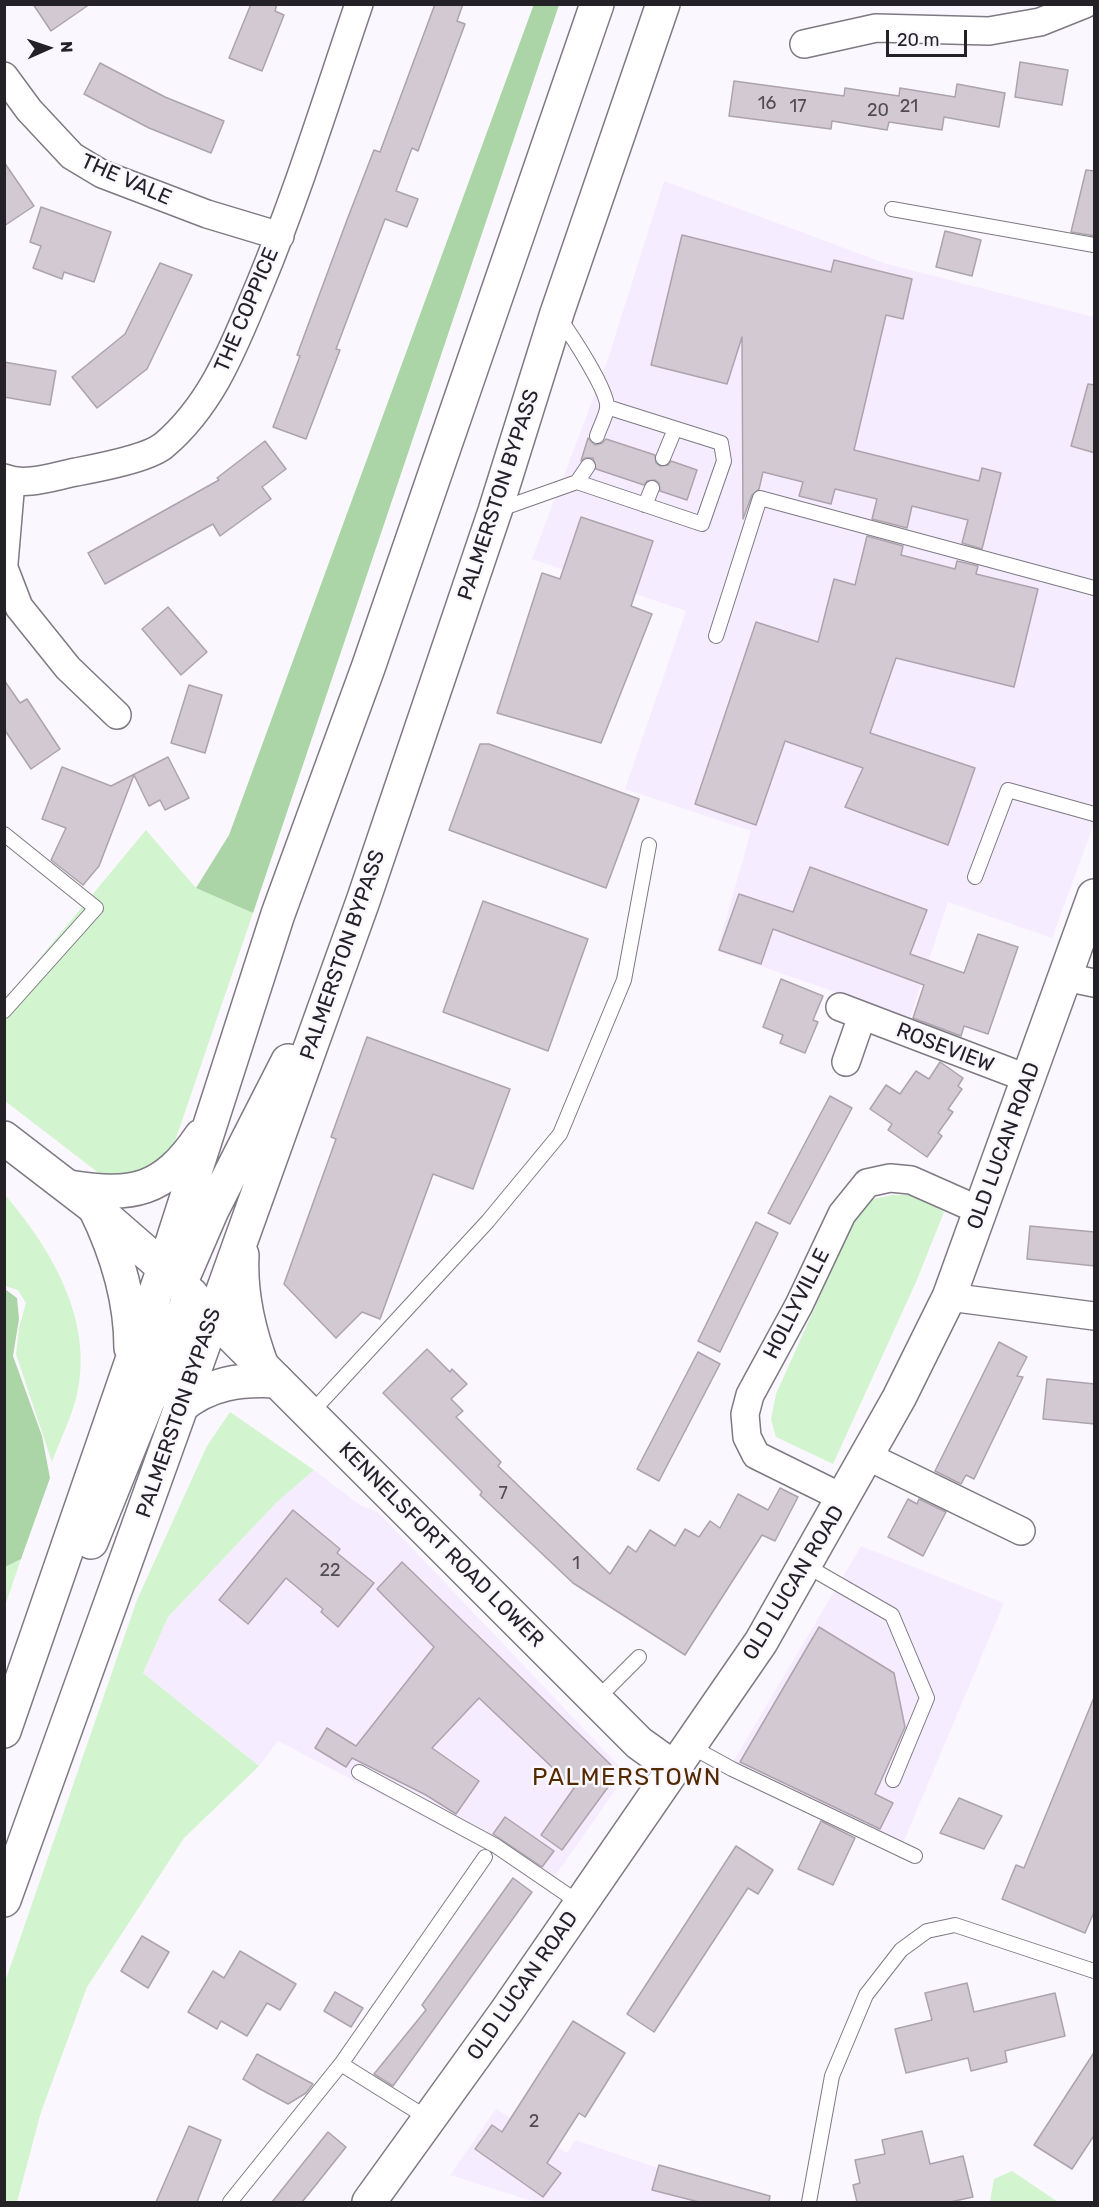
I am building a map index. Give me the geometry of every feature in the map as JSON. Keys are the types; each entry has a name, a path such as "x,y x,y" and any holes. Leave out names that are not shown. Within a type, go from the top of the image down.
{"main road":[{"name":"PALMERSTON BYPASS","path":"4,1900 124,1573 180,1407 187,1291 213,1118 278,914 368,668 597,4"},
{"name":"PALMERSTON BYPASS","path":"9,1718 131,1361 187,1291 244,1229 269,1165 495,511 557,313 663,4"},
{"name":"OLD LUCAN ROAD","path":"369,2202 581,1904 761,1642 867,1456 923,1353 949,1297 1029,1079 1080,980 1095,896"},
{"path":"9,1718 59,1631 89,1545 187,1291 212,1210 347,944"},
{"path":"69,1186 114,1193 145,1187 174,1169 189,1154 213,1118"},
{"name":"KENNELSFORT ROAD LOWER","path":"4,1138 69,1186 187,1291 639,1743 682,1757"},
{"path":"95,1208 108,1234 123,1281 131,1333 131,1361"},
{"path":"180,1407 194,1395 233,1381 269,1373 250,1334 243,1299 244,1229"}],"street":[{"name":"THE COPPICE","path":"8,479 33,481 109,466 161,447 198,410 226,367 280,236 359,4"},
{"path":"804,44 876,28 989,31 1040,22 1085,4"},
{"name":"THE VALE","path":"4,76 29,110 72,156 102,174 207,214 280,236"},
{"path":"4,563 8,479"},
{"path":"4,568 19,607 68,668 117,715"},
{"name":"ROSEVIEW","path":"846,1062 851,1011 1029,1079"},
{"name":"HOLLYVILLE","path":"843,1498 756,1455 747,1437 745,1414 750,1395 799,1305 842,1214 867,1183 890,1178 911,1180 981,1211"},
{"path":"949,1297 1095,1316"},
{"path":"867,1456 1022,1531"}],"lane":[{"path":"892,210 1095,245"},
{"path":"557,313 601,388 607,407 597,436"},
{"path":"577,482 702,524 724,461 721,443 607,407"},
{"path":"663,458 675,429"},
{"path":"495,511 577,482 588,466"},
{"path":"645,505 652,488"},
{"path":"716,636 760,498 1095,588"},
{"path":"975,877 1008,790 1095,814"},
{"path":"4,834 96,908 4,1011"},
{"path":"310,1414 488,1221 560,1134 624,980 649,845"},
{"path":"805,1565 892,1616 927,1698 893,1780"},
{"path":"596,1700 639,1657"},
{"path":"682,1757 732,1769 915,1856"},
{"path":"359,1772 496,1846 581,1904"},
{"path":"231,2202 341,2064 485,1857"},
{"path":"809,2202 832,2076 866,1995 901,1950 927,1931 955,1925 1095,1971"},
{"path":"341,2064 429,2119"}],"shaded area":[{"path":"664,181 887,264 1094,317 1094,824 1052,938 948,902 910,1018 717,951 751,831 625,789 686,611 532,559 607,362"},
{"path":"314,1470 360,1505 378,1512 619,1766 616,1789 548,1886 490,1852 278,1741 259,1766 143,1673 168,1617 277,1502"},
{"path":"861,1546 1004,1603 898,1855 727,1772"},
{"path":"496,2109 567,2153 575,2140 759,2202 535,2202 450,2175"}],"green space":[{"path":"534,4 559,5 253,913 196,888 229,835"},
{"path":"146,830 196,888 253,913 175,1141 151,1174 113,1184 5,1101 4,1001"},
{"path":"5,1195 37,1236 51,1259 63,1282 78,1332 81,1358 77,1394 52,1462 16,1354 19,1328 26,1303 18,1290 5,1286"},
{"path":"892,1195 917,1195 944,1212 916,1282 833,1464 776,1437 771,1419 776,1394 859,1209 869,1200"},
{"path":"5,1289 17,1298 19,1319 13,1356 42,1436 50,1478 21,1559 5,1567"},
{"path":"230,1412 314,1470 277,1502 168,1617 143,1673 259,1766 184,1838 87,1987 41,2112 17,2202 5,2202 5,1982 137,1600 207,1446"},
{"path":"21,1559 5,1606 5,1567"},
{"path":"1012,2171 1058,2202 990,2202 994,2179"}],"building":[{"path":"33,4 90,4 51,31"},
{"path":"251,4 277,4 275,11 284,15 262,71 229,58"},
{"path":"435,4 463,4 457,21 465,24 418,151 412,148 396,191 418,199 407,227 385,219 336,349 340,350 306,439 273,427 347,220 374,150 380,152"},
{"path":"1020,62 1068,70 1062,105 1015,97"},
{"path":"100,63 165,97 224,121 211,153 149,128 84,94"},
{"path":"734,81 844,96 845,88 899,96 900,88 955,97 957,84 1005,93 999,127 944,117 942,130 889,122 887,130 832,121 831,129 729,116"},
{"path":"4,162 34,206 4,226"},
{"path":"1086,170 1095,171 1095,236 1071,232"},
{"path":"41,207 111,232 94,282 64,272 62,279 33,268 41,246 30,242"},
{"path":"945,231 981,240 972,276 936,267"},
{"path":"682,235 831,272 834,260 912,279 903,319 886,315 854,450 979,481 982,468 1001,473 982,549 962,543 968,520 912,506 907,528 872,519 877,499 835,489 831,504 799,496 803,482 763,472 759,489 752,495 743,519 742,337 727,384 651,365"},
{"path":"160,263 192,275 147,369 97,408 72,377 125,334"},
{"path":"4,362 56,371 50,405 4,397"},
{"path":"1088,384 1095,385 1095,453 1071,446"},
{"path":"588,438 595,445 606,439 655,455 656,463 660,466 668,465 671,461 697,470 687,500 660,491 659,483 655,480 647,481 644,485 596,469 593,458 585,458 581,461"},
{"path":"265,441 286,469 262,487 271,499 220,536 213,524 105,584 88,553 219,480 217,478"},
{"path":"581,517 653,541 631,606 652,614 601,743 497,713 542,573 560,579"},
{"path":"867,536 903,546 901,555 955,569 957,561 978,566 976,574 1038,589 1014,687 896,658 870,733 975,768 948,845 845,807 863,768 785,741 756,825 695,804 756,622 818,642 834,579 855,585"},
{"path":"168,607 207,652 181,675 142,629"},
{"path":"4,680 20,703 27,699 60,749 31,769 4,729"},
{"path":"189,685 222,695 205,753 171,743"},
{"path":"480,744 489,744 639,799 606,888 449,830"},
{"path":"168,757 189,798 165,810 160,800 149,806 134,775 99,866 83,885 51,860 66,828 42,819 62,767 111,786"},
{"path":"810,867 927,910 910,954 964,973 978,934 1018,947 988,1034 964,1026 961,1036 913,1018 924,985 773,929 761,964 719,950 739,894 793,912"},
{"path":"483,901 588,939 548,1051 443,1012"},
{"path":"781,979 823,996 813,1020 818,1022 805,1053 780,1043 783,1035 763,1027"},
{"path":"367,1037 510,1089 473,1189 433,1174 380,1319 362,1312 336,1338 284,1284 336,1139 331,1137"},
{"path":"940,1062 963,1078 958,1086 962,1089 948,1109 953,1112 938,1133 942,1136 927,1157 888,1130 892,1124 870,1109 886,1085 900,1094 916,1071 929,1079"},
{"path":"830,1096 852,1108 790,1224 768,1213"},
{"path":"756,1222 778,1233 720,1352 698,1341"},
{"path":"1030,1226 1095,1232 1095,1266 1027,1259"},
{"path":"999,1342 1027,1357 1017,1376 1023,1377 974,1479 966,1475 961,1484 935,1471"},
{"path":"427,1349 450,1372 452,1369 467,1384 451,1399 463,1411 456,1417 501,1462 498,1466 610,1574 628,1546 636,1552 650,1530 675,1546 685,1529 699,1537 710,1521 720,1528 738,1494 768,1510 780,1488 798,1497 775,1541 762,1535 685,1655 573,1583 480,1495 482,1492 383,1393"},
{"path":"698,1352 720,1364 659,1481 637,1469"},
{"path":"1047,1379 1095,1384 1095,1424 1043,1419"},
{"path":"908,1499 917,1504 919,1499 946,1512 923,1556 888,1537"},
{"path":"293,1510 340,1549 337,1553 374,1583 338,1627 321,1612 323,1609 286,1578 248,1624 219,1600"},
{"path":"402,1562 611,1765 611,1783 562,1850 541,1835 574,1788 479,1698 432,1748 479,1781 456,1814 426,1795 352,1758 346,1767 315,1748 327,1728 356,1746 434,1647 377,1589"},
{"path":"819,1627 894,1673 905,1727 875,1794 893,1803 880,1829 740,1762"},
{"path":"1095,1695 1095,1910 1085,1933 1002,1899 1016,1865 1024,1868"},
{"path":"959,1798 1002,1816 984,1849 940,1833"},
{"path":"505,1817 554,1851 542,1867 493,1834"},
{"path":"821,1821 855,1838 833,1885 798,1869"},
{"path":"736,1846 773,1870 758,1894 748,1888 654,2032 627,2014"},
{"path":"513,1878 532,1892 393,2086 374,2074 426,2010 422,2005"},
{"path":"142,1936 169,1952 148,1988 121,1971"},
{"path":"240,1951 296,1984 280,2010 267,2003 247,2036 221,2021 217,2029 188,2012 213,1971 224,1978"},
{"path":"967,1983 974,2012 1055,1993 1065,2036 1005,2051 1007,2062 971,2071 968,2058 906,2073 895,2029 932,2020 925,1993"},
{"path":"335,1992 363,2008 351,2027 324,2011"},
{"path":"573,2021 625,2053 585,2117 579,2113 547,2163 561,2173 543,2197 475,2149 492,2125 502,2132"},
{"path":"1095,2051 1095,2134 1072,2169 1034,2145"},
{"path":"257,2054 313,2084 306,2093 288,2104 260,2089 243,2079"},
{"path":"189,2126 221,2140 197,2202 156,2202"},
{"path":"922,2131 930,2164 963,2156 973,2197 950,2202 857,2202 853,2185 860,2183 855,2160 885,2154 882,2140"},
{"path":"328,2132 346,2147 315,2186 302,2202 272,2202"},
{"path":"659,2165 770,2196 769,2202 699,2202 652,2190"}],"district":[{"name":"PALMERSTOWN","path":"627,1778"}]}
